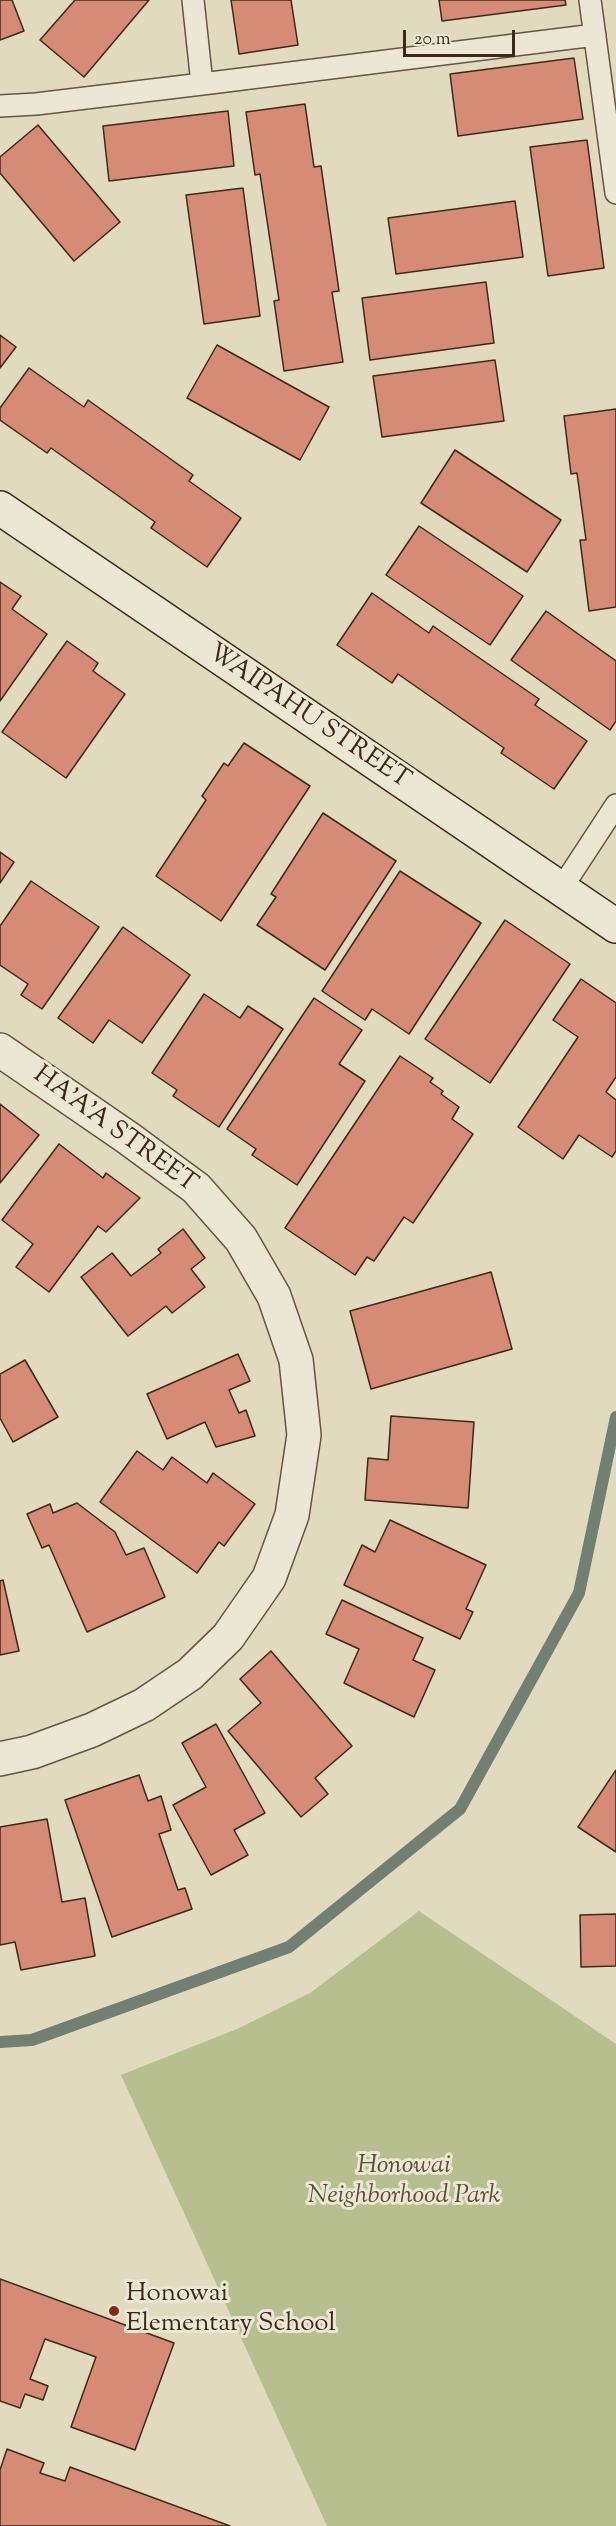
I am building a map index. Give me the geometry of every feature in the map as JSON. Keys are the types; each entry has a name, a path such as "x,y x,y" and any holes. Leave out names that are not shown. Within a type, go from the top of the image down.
{"street":[{"name":"WAIPAHU STREET","path":"0,508 616,926"},
{"name":"HA'A'A STREET","path":"0,1050 128,1137 196,1188 241,1239 274,1296 296,1360 304,1435 292,1515 269,1578 228,1637 190,1674 144,1705 92,1730 32,1752 0,1759"}],"lane":[{"path":"193,0 202,84"},
{"path":"590,0 616,193"},
{"path":"0,106 36,104 595,35"},
{"path":"561,889 616,805"}],"green space":[{"name":"Honowai Neighborhood Park","path":"419,1911 616,2044 616,2526 327,2526 121,2075 237,2029 310,1993"}],"building":[{"path":"0,0 12,0 24,31 0,40"},
{"path":"75,0 149,0 84,77 40,40"},
{"path":"231,0 291,0 298,45 239,54"},
{"path":"439,0 565,0 566,5 442,21"},
{"path":"574,58 583,119 458,136 450,74"},
{"path":"305,104 314,167 321,166 339,291 332,292 343,362 284,371 274,301 279,300 260,174 255,175 246,112"},
{"path":"228,111 234,166 109,181 103,126"},
{"path":"38,125 120,222 74,261 0,173 0,157"},
{"path":"587,140 604,268 548,276 530,147"},
{"path":"243,188 260,316 204,324 186,195"},
{"path":"515,201 523,257 396,274 388,218"},
{"path":"486,282 494,343 370,360 362,298"},
{"path":"0,335 16,347 0,368"},
{"path":"217,345 329,407 300,460 187,398"},
{"path":"495,360 504,421 382,437 373,376"},
{"path":"29,368 84,407 88,400 193,475 189,481 241,518 207,567 151,528 155,522 51,448 47,453 0,420 0,408"},
{"path":"616,409 616,607 589,611 580,540 586,540 577,473 571,474 564,416"},
{"path":"455,450 561,520 527,572 421,503"},
{"path":"419,526 523,596 490,645 386,575"},
{"path":"0,582 21,596 12,609 47,634 0,701"},
{"path":"372,593 429,633 433,626 539,699 535,705 587,741 554,789 501,753 504,748 398,674 392,683 337,645"},
{"path":"546,611 616,661 616,721 610,730 511,660"},
{"path":"67,641 98,663 93,671 125,694 66,778 2,732"},
{"path":"244,743 310,786 221,921 156,876 206,800 202,796 224,763 228,766"},
{"path":"323,813 396,861 325,970 257,925 276,897 271,894"},
{"path":"0,852 14,862 0,883"},
{"path":"400,871 481,923 409,1034 372,1009 365,1020 322,991"},
{"path":"31,881 99,927 42,1009 21,995 28,984 0,965 0,926"},
{"path":"505,920 570,964 490,1083 425,1039"},
{"path":"123,927 190,975 142,1043 109,1020 93,1043 58,1018"},
{"path":"581,979 616,1003 616,1077 606,1092 616,1100 616,1151 612,1157 579,1135 563,1159 518,1127 578,1037 553,1020"},
{"path":"204,994 240,1018 248,1006 283,1029 219,1127 173,1096 177,1090 152,1073"},
{"path":"314,998 362,1030 339,1064 365,1081 297,1185 252,1155 256,1149 227,1129"},
{"path":"400,1056 433,1078 430,1082 443,1091 441,1094 459,1107 452,1119 473,1134 413,1223 404,1217 374,1261 367,1257 355,1275 285,1228"},
{"path":"0,1104 39,1135 0,1183"},
{"path":"59,1144 103,1178 106,1173 140,1198 106,1232 98,1226 49,1292 16,1267 33,1244 2,1220"},
{"path":"183,1229 205,1258 191,1269 205,1287 172,1313 166,1306 128,1336 81,1277 112,1253 131,1276 161,1253 158,1249"},
{"path":"491,1272 512,1349 371,1389 350,1311"},
{"path":"238,1354 250,1381 229,1390 239,1413 246,1410 255,1436 216,1447 205,1422 167,1439 147,1394"},
{"path":"25,1360 58,1417 13,1442 0,1418 0,1374"},
{"path":"391,1416 474,1422 468,1508 365,1500 368,1458 388,1460"},
{"path":"137,1451 163,1470 172,1457 207,1483 213,1473 255,1504 224,1546 219,1542 197,1573 100,1502"},
{"path":"77,1503 115,1532 126,1555 144,1548 165,1597 87,1632 49,1545 42,1548 27,1514 50,1504 53,1513"},
{"path":"390,1520 486,1565 466,1609 473,1612 460,1639 344,1585 362,1545 375,1552"},
{"path":"3,1580 19,1651 0,1655 0,1581"},
{"path":"342,1600 423,1638 413,1660 435,1670 414,1717 344,1683 359,1649 326,1634"},
{"path":"271,1651 352,1746 315,1778 328,1794 301,1817 228,1731 261,1703 240,1679"},
{"path":"216,1724 265,1813 234,1830 248,1855 211,1875 173,1805 206,1787 182,1743"},
{"path":"616,1770 616,1852 578,1827"},
{"path":"139,1775 148,1801 161,1796 171,1830 159,1834 178,1890 185,1888 192,1909 112,1937 65,1800"},
{"path":"47,1819 62,1902 85,1898 95,1956 21,1970 15,1942 0,1945 0,1827"},
{"path":"616,1914 616,1966 581,1967 580,1915"},
{"path":"0,2279 174,2343 135,2450 71,2427 96,2357 45,2339 30,2379 48,2386 43,2400 25,2394 20,2408 0,2401"},
{"path":"7,2449 44,2463 40,2473 65,2481 70,2467 230,2526 0,2526 0,2470"}],"waterway":[{"path":"0,2042 32,2040 289,1947 460,1809 579,1593 616,1417"}],"place":[{"name":"Honowai Elementary School","path":"114,2311"}]}
